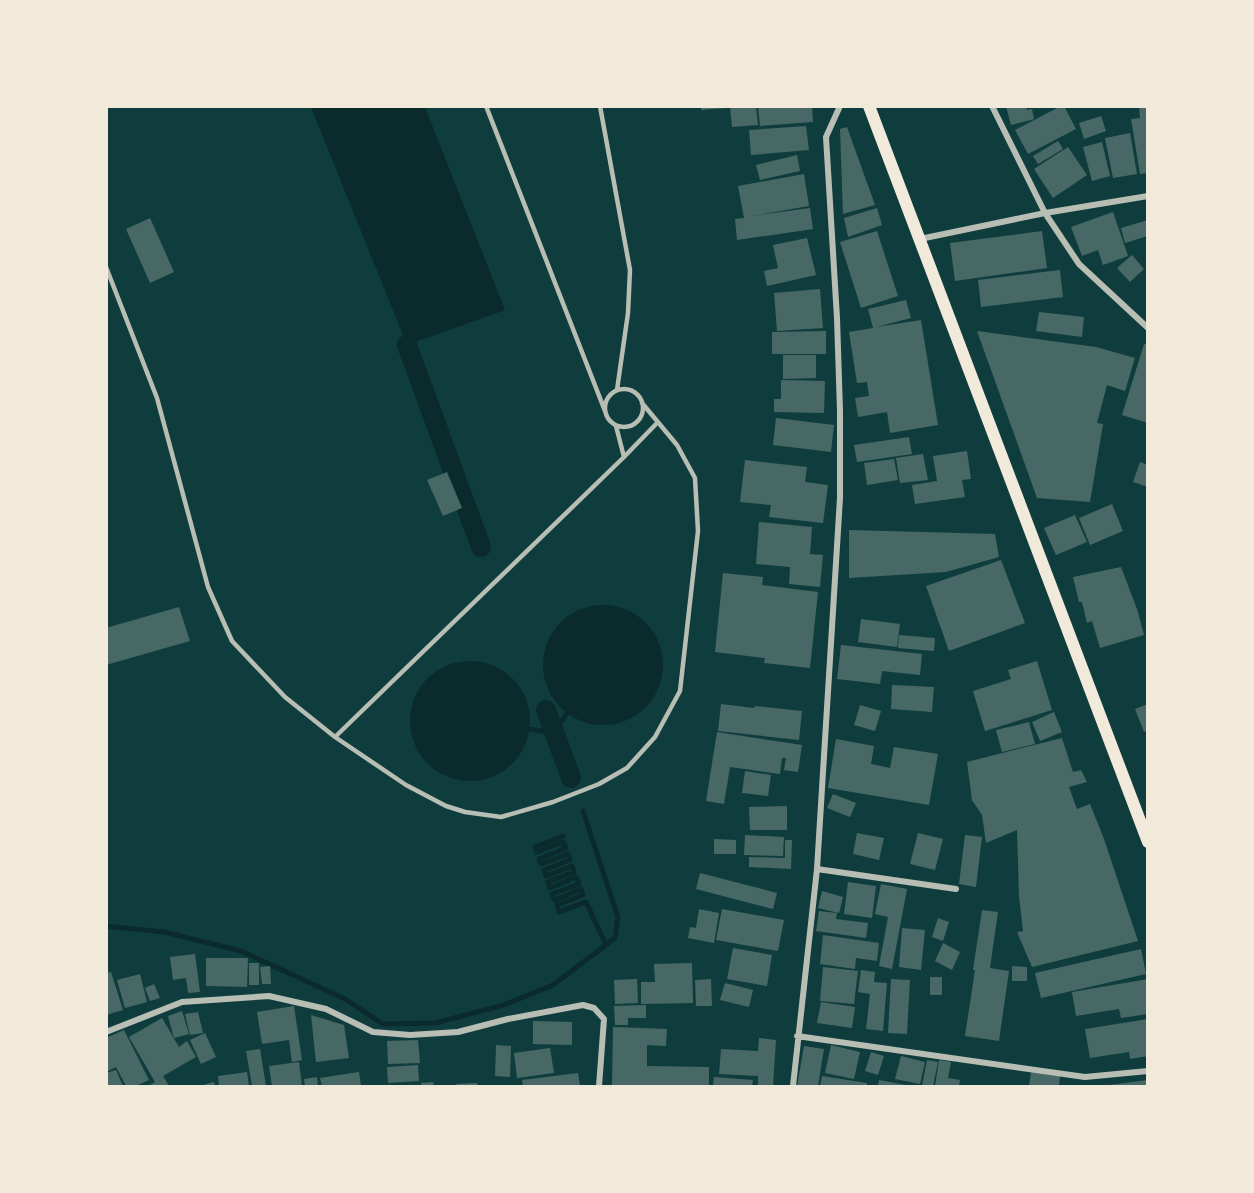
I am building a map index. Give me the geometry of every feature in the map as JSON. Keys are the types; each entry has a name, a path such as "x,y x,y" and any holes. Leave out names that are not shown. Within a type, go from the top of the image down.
{"main road":[{"path":"869,106 1148,842"}],"street":[{"path":"793,1086 817,869 840,498 837,330 826,137 840,106"},
{"path":"992,106 1045,213 1079,264 1148,328"},
{"path":"920,239 1045,213 1148,196"},
{"path":"817,869 956,889"},
{"path":"106,1032 182,1002 269,996 326,1009 373,1032 410,1035 458,1032 508,1019 583,1005 594,1008 604,1019 598,1086"},
{"path":"797,1036 1085,1077 1148,1071"}],"lane":[{"path":"486,106 607,417 616,426 634,424 641,415 642,403"},
{"path":"600,106 630,270 628,313 617,390 607,399 605,411"},
{"path":"106,267 157,398 208,587 232,641 285,697 335,736 406,785 446,806 465,812 501,817 553,802 599,784 627,768 655,737 680,691 698,531 695,478 677,446 635,393 630,390 617,390"},
{"path":"335,736 657,423"},
{"path":"616,426 624,457"}],"water":[{"path":"311,107 425,107 505,310 407,345"},
{"path":"603,605 626,609 646,622 659,642 663,665 659,688 646,708 626,721 603,725 580,721 560,708 547,688 543,665 547,642 560,622 580,609"},
{"path":"470,661 493,665 513,678 526,698 530,721 526,744 513,764 493,777 470,781 447,777 427,764 414,744 410,721 414,698 427,678 447,665"}],"building":[{"path":"701,106 728,106 728,108 701,110"},
{"path":"730,106 756,106 758,125 732,127"},
{"path":"758,106 812,106 813,122 760,126"},
{"path":"1006,106 1027,106 1027,110 1032,109 1034,119 1011,125"},
{"path":"1064,106 1076,129 1028,154 1015,130"},
{"path":"1148,106 1148,173 1140,174 1131,119 1140,118 1139,107"},
{"path":"1101,116 1106,131 1084,139 1079,123"},
{"path":"806,126 809,150 751,155 749,130"},
{"path":"847,127 875,205 843,214 840,129"},
{"path":"1130,133 1137,174 1113,178 1105,138"},
{"path":"1058,141 1063,149 1038,164 1033,156"},
{"path":"1102,142 1110,176 1092,181 1083,147"},
{"path":"1068,147 1087,175 1053,198 1034,169"},
{"path":"797,155 800,171 760,180 756,165"},
{"path":"804,174 809,206 752,216 810,208 813,229 737,240 735,219 744,218 738,186"},
{"path":"877,208 882,225 848,237 844,218"},
{"path":"1113,212 1128,256 1103,265 1098,250 1082,256 1071,227"},
{"path":"150,218 174,272 150,283 126,229"},
{"path":"1148,220 1148,236 1125,243 1121,228"},
{"path":"877,231 898,296 861,308 840,242"},
{"path":"1042,231 1047,268 955,281 950,243"},
{"path":"807,238 816,275 767,286 764,271 778,268 773,245"},
{"path":"1132,255 1144,269 1130,282 1117,268"},
{"path":"1060,270 1063,297 981,307 978,280"},
{"path":"820,289 823,328 777,331 774,293"},
{"path":"906,300 911,318 876,327 921,320 938,425 890,433 887,412 858,417 855,398 869,396 867,382 857,383 849,332 873,328 868,309"},
{"path":"1039,312 1084,317 1082,337 1036,331"},
{"path":"826,331 826,354 772,354 772,332"},
{"path":"977,331 1096,347 1135,358 1125,391 1107,385 1097,423 1103,424 1090,502 1037,498"},
{"path":"1144,344 1148,345 1148,423 1122,415"},
{"path":"783,355 816,355 816,378 783,379"},
{"path":"781,380 825,381 824,413 774,412 774,399 781,399"},
{"path":"776,418 834,425 831,452 773,445"},
{"path":"909,437 912,454 857,462 854,445"},
{"path":"967,451 971,479 962,480 965,497 915,504 912,485 937,481 933,456"},
{"path":"923,454 928,480 900,483 896,458"},
{"path":"894,459 898,480 867,485 864,463"},
{"path":"745,460 807,467 805,482 828,485 823,523 769,517 771,505 740,502"},
{"path":"1140,462 1148,465 1148,487 1133,482"},
{"path":"447,472 462,508 443,516 427,480"},
{"path":"1112,504 1123,531 1090,545 1079,518"},
{"path":"1075,515 1087,542 1056,555 1044,528"},
{"path":"759,522 812,527 810,554 823,555 820,587 789,584 790,567 756,564"},
{"path":"849,530 995,534 999,557 946,572 849,578"},
{"path":"1001,560 1025,623 949,651 926,586"},
{"path":"1121,567 1144,635 1100,648 1092,621 1087,623 1082,602 1079,602 1073,577"},
{"path":"723,573 763,577 762,585 818,592 810,668 764,663 765,658 715,652"},
{"path":"179,607 190,641 106,665 106,628"},
{"path":"861,619 900,624 897,647 858,642"},
{"path":"899,635 935,638 934,651 898,648"},
{"path":"841,645 922,654 920,675 882,671 880,684 837,679"},
{"path":"1037,661 1052,710 985,731 973,691 1011,679 1008,670"},
{"path":"892,685 934,687 932,712 891,709"},
{"path":"721,704 802,711 799,740 718,731"},
{"path":"1148,704 1148,730 1144,732 1135,709"},
{"path":"860,705 881,711 875,731 854,725"},
{"path":"1054,712 1062,732 1040,741 1032,722"},
{"path":"1029,722 1035,744 1002,752 996,730"},
{"path":"717,732 802,745 798,772 784,770 786,758 782,758 780,774 730,767 724,804 706,801"},
{"path":"1062,738 1073,772 1081,770 1087,782 1069,787 1077,809 1090,804 1138,941 1032,967 1017,932 1023,931 1019,896 1017,830 986,843 982,815 972,800 967,762"},
{"path":"836,739 874,746 871,764 890,768 894,747 938,754 929,805 828,788"},
{"path":"745,771 771,775 768,796 742,793"},
{"path":"833,794 856,803 850,817 827,808"},
{"path":"787,806 787,830 750,830 749,807"},
{"path":"857,833 884,838 879,860 853,854"},
{"path":"918,833 943,839 935,870 910,864"},
{"path":"745,835 784,837 783,856 744,855"},
{"path":"965,835 982,837 976,887 959,884"},
{"path":"714,839 736,840 736,854 714,854"},
{"path":"785,840 792,840 791,869 749,867 749,857 785,858"},
{"path":"700,873 777,893 773,909 696,889"},
{"path":"848,882 876,886 872,918 844,914"},
{"path":"881,884 907,889 892,969 879,966 888,917 875,914"},
{"path":"822,891 843,897 839,913 818,908"},
{"path":"699,909 719,913 714,943 688,938 690,927 696,928"},
{"path":"722,909 784,920 778,951 716,940"},
{"path":"982,910 998,912 990,968 1009,971 999,1041 965,1036"},
{"path":"819,911 837,913 836,919 868,923 866,938 816,931"},
{"path":"938,918 949,922 943,941 932,937"},
{"path":"902,928 925,930 921,970 899,967"},
{"path":"823,935 879,943 877,961 856,958 855,969 820,964"},
{"path":"943,943 960,952 952,970 935,961"},
{"path":"733,948 772,955 767,986 727,979"},
{"path":"1141,949 1146,974 1041,998 1035,973"},
{"path":"195,954 200,992 188,993 186,978 173,980 170,957"},
{"path":"206,958 248,958 247,987 206,986"},
{"path":"249,963 259,963 259,985 249,985"},
{"path":"692,963 693,1003 641,1004 641,982 655,982 654,964"},
{"path":"270,966 271,984 262,984 260,967"},
{"path":"1012,966 1027,967 1027,981 1012,981"},
{"path":"823,967 858,971 854,1004 820,1001"},
{"path":"861,970 875,972 874,982 887,983 883,1031 866,1029 870,994 858,992"},
{"path":"111,972 123,1010 106,1015 106,973"},
{"path":"140,974 147,1002 125,1008 117,980"},
{"path":"930,977 942,977 942,995 930,995"},
{"path":"637,979 638,1003 615,1004 614,980"},
{"path":"711,979 712,1006 696,1006 695,980"},
{"path":"891,979 910,980 907,1034 888,1033"},
{"path":"1148,979 1148,1014 1121,1018 1119,1009 1076,1016 1072,992"},
{"path":"725,983 753,990 749,1007 720,1000"},
{"path":"154,984 160,998 150,1001 145,988"},
{"path":"821,1002 855,1007 852,1028 817,1023"},
{"path":"646,1005 646,1018 628,1018 628,1025 615,1025 614,1006"},
{"path":"294,1006 302,1060 292,1062 289,1040 262,1044 257,1012"},
{"path":"182,1011 189,1034 174,1038 168,1016"},
{"path":"198,1012 203,1033 190,1035 185,1014"},
{"path":"311,1015 344,1025 349,1058 316,1062"},
{"path":"162,1018 179,1047 187,1041 196,1057 163,1076 169,1086 148,1086 155,1082 129,1037"},
{"path":"1148,1019 1148,1056 1130,1059 1129,1052 1090,1058 1085,1029"},
{"path":"533,1021 572,1022 572,1045 533,1044"},
{"path":"613,1027 667,1029 666,1046 647,1045 647,1066 709,1067 709,1086 612,1086"},
{"path":"124,1030 149,1080 136,1086 126,1086 116,1067 106,1072 106,1038"},
{"path":"205,1033 216,1057 201,1064 190,1040"},
{"path":"759,1038 776,1040 773,1086 758,1086 758,1076 719,1074 721,1049 758,1051"},
{"path":"418,1040 420,1063 388,1064 387,1041"},
{"path":"496,1045 511,1046 510,1077 495,1076"},
{"path":"831,1045 860,1052 854,1079 825,1073"},
{"path":"804,1046 824,1049 818,1086 797,1086"},
{"path":"550,1048 554,1073 517,1078 514,1053"},
{"path":"260,1049 266,1086 252,1086 246,1051"},
{"path":"871,1052 884,1056 878,1075 865,1071"},
{"path":"901,1056 925,1062 920,1084 895,1079"},
{"path":"927,1060 938,1062 933,1086 922,1086"},
{"path":"939,1060 951,1062 948,1078 960,1080 959,1086 935,1086"},
{"path":"299,1062 302,1086 272,1086 269,1066"},
{"path":"418,1065 419,1081 388,1083 387,1067"},
{"path":"116,1070 123,1086 109,1086 106,1073"},
{"path":"247,1072 249,1086 219,1086 218,1076"},
{"path":"359,1072 361,1086 322,1086 320,1078"},
{"path":"1031,1072 1060,1076 1059,1086 1029,1086"},
{"path":"578,1073 580,1086 523,1086 522,1080"},
{"path":"822,1076 867,1083 867,1086 820,1086"},
{"path":"317,1077 318,1086 305,1086 304,1079"},
{"path":"714,1077 753,1080 752,1086 713,1086"},
{"path":"879,1080 906,1085 878,1086"},
{"path":"1148,1080 1148,1086 1109,1086 1109,1085"},
{"path":"214,1082 215,1086 199,1086"},
{"path":"433,1082 434,1086 422,1086 421,1083"},
{"path":"477,1083 478,1086 456,1086 456,1084"}],"waterway":[{"path":"407,345 481,547"},
{"path":"546,710 571,778"},
{"path":"530,729 554,733 567,713"},
{"path":"106,926 164,932 241,951 345,999 383,1024 435,1023 504,1005 553,985 615,938 618,917 583,811"},
{"path":"563,836 535,847 537,852 563,842 566,848 539,859 541,864 568,854 570,860 544,870 546,876 572,866 574,872 548,882 550,888 576,877 579,884 552,894 555,900 581,889 583,895 557,905 559,912 586,902 606,945"}]}
